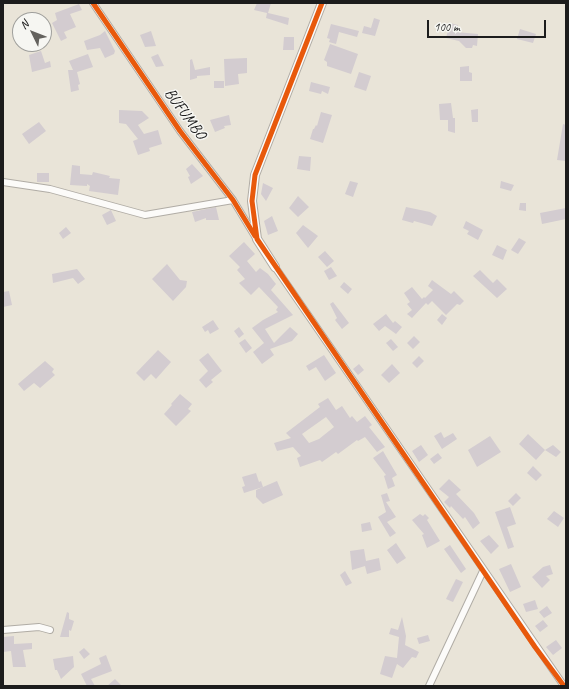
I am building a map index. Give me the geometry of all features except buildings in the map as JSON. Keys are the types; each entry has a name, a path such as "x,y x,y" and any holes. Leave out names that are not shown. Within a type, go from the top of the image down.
{"street":[{"name":"BUFUMBO","path":"93,3 180,131 233,200 257,239"},
{"path":"322,3 255,175 252,201 257,239 483,571 564,686"},
{"path":"3,182 50,189 145,215 233,200"},
{"path":"429,686 483,571"},
{"path":"3,630 39,627 50,630"}],"cycle path":[{"path":"93,3 180,131 233,200 255,236"},
{"path":"322,3 255,175 252,201 257,239 535,647 564,686"}]}
